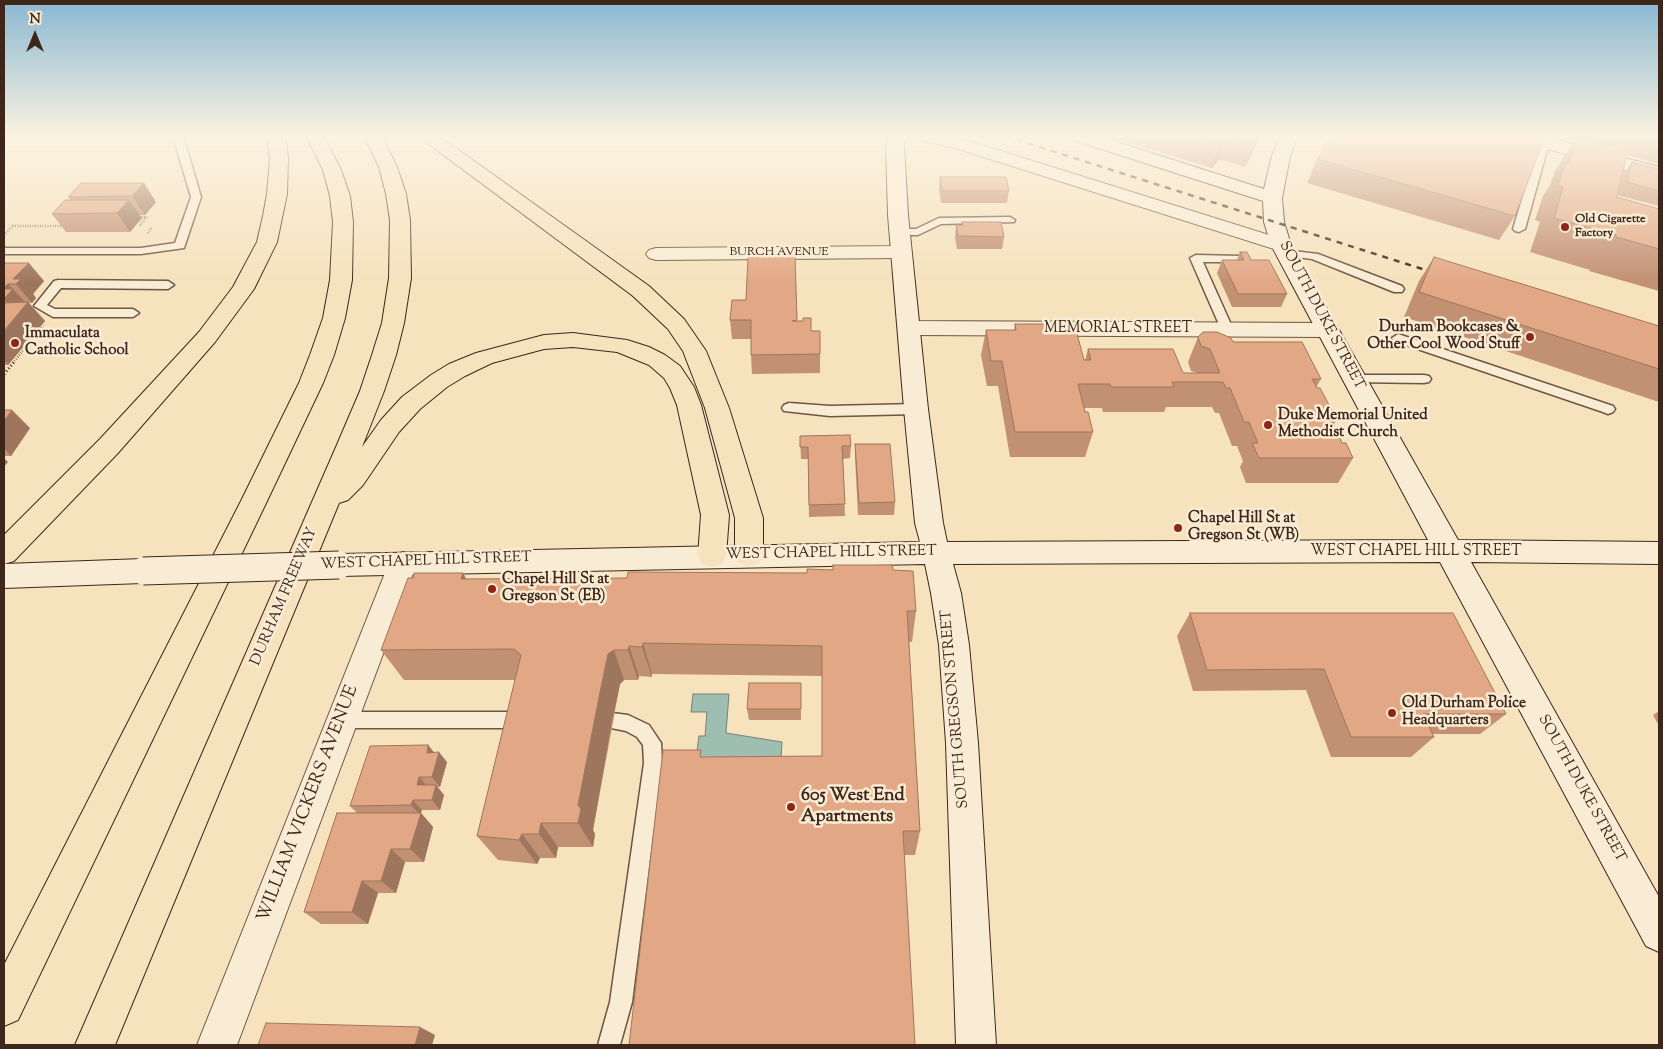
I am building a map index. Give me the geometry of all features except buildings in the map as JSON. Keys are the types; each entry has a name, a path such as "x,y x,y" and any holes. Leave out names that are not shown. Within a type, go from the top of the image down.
{"highway":[{"path":"4,552 109,446 207,337 244,288 267,242 274,216 278,185"},
{"path":"4,1006 311,383 334,318 341,280 344,222 337,185"},
{"name":"DURHAM FREEWAY","path":"94,1045 372,391 393,323 397,298 401,247 400,220 393,185"},
{"path":"495,185 641,291 676,324 694,351 717,408 749,518 749,554"},
{"path":"321,512 354,478 390,426 411,404 439,381 484,358 516,348 573,340 596,342 619,345 641,352 657,360 672,372 682,387 690,405 715,515 712,556"}],"main road":[{"name":"SOUTH GREGSON STREET","path":"897,185 916,409 929,523 937,553 954,645 962,743 976,1045"},
{"path":"1086,185 1283,249"},
{"path":"1231,185 1272,198"},
{"name":"SOUTH DUKE STREET","path":"1275,185 1272,198 1274,222 1283,249 1659,933"},
{"name":"BURCH AVENUE","path":"656,254 901,242"},
{"name":"MEMORIAL STREET","path":"910,328 1327,330"},
{"name":"WEST CHAPEL HILL STREET","path":"4,576 403,562 749,554 1450,551 1659,553"},
{"name":"WILLIAM VICKERS AVENUE","path":"217,1045 403,562"}],"lane":[{"path":"4,251 141,251 180,246 196,197 192,185"},
{"path":"1519,229 1525,185"},
{"path":"901,242 939,220 1010,220"},
{"path":"1283,249 1314,256 1398,289"},
{"path":"1226,329 1196,258 1241,259"},
{"path":"133,313 53,313 40,306 58,284 168,285"},
{"path":"1398,338 1608,409"},
{"path":"1354,380 1424,379"},
{"path":"789,408 830,411 916,409"},
{"path":"341,720 529,720"},
{"path":"609,1045 621,1002 653,763 652,743 643,731 628,723 612,721"}],"path":[{"path":"133,217 147,217 139,226"},
{"path":"58,226 63,220"},
{"path":"4,235 12,226 72,226"}],"shaded area":[{"path":"693,694 729,694 726,733 782,742 781,758 696,758 699,736 705,736 707,712 691,712"}],"railway":[{"path":"1159,185 1438,274"}],"place":[{"name":"Old Cigarette Factory","path":"1565,227"},
{"name":"Durham Bookcases & Other Cool Wood Stuff","path":"1530,337"},
{"name":"Immaculata Catholic School","path":"15,343"},
{"name":"Duke Memorial United Methodist Church","path":"1268,425"},
{"name":"Chapel Hill St at Gregson St (WB)","path":"1178,528"},
{"name":"Chapel Hill St at Gregson St (EB)","path":"492,589"},
{"name":"Old Durham Police Headquarters","path":"1392,713"},
{"name":"605 West End Apartments","path":"791,807"}]}
